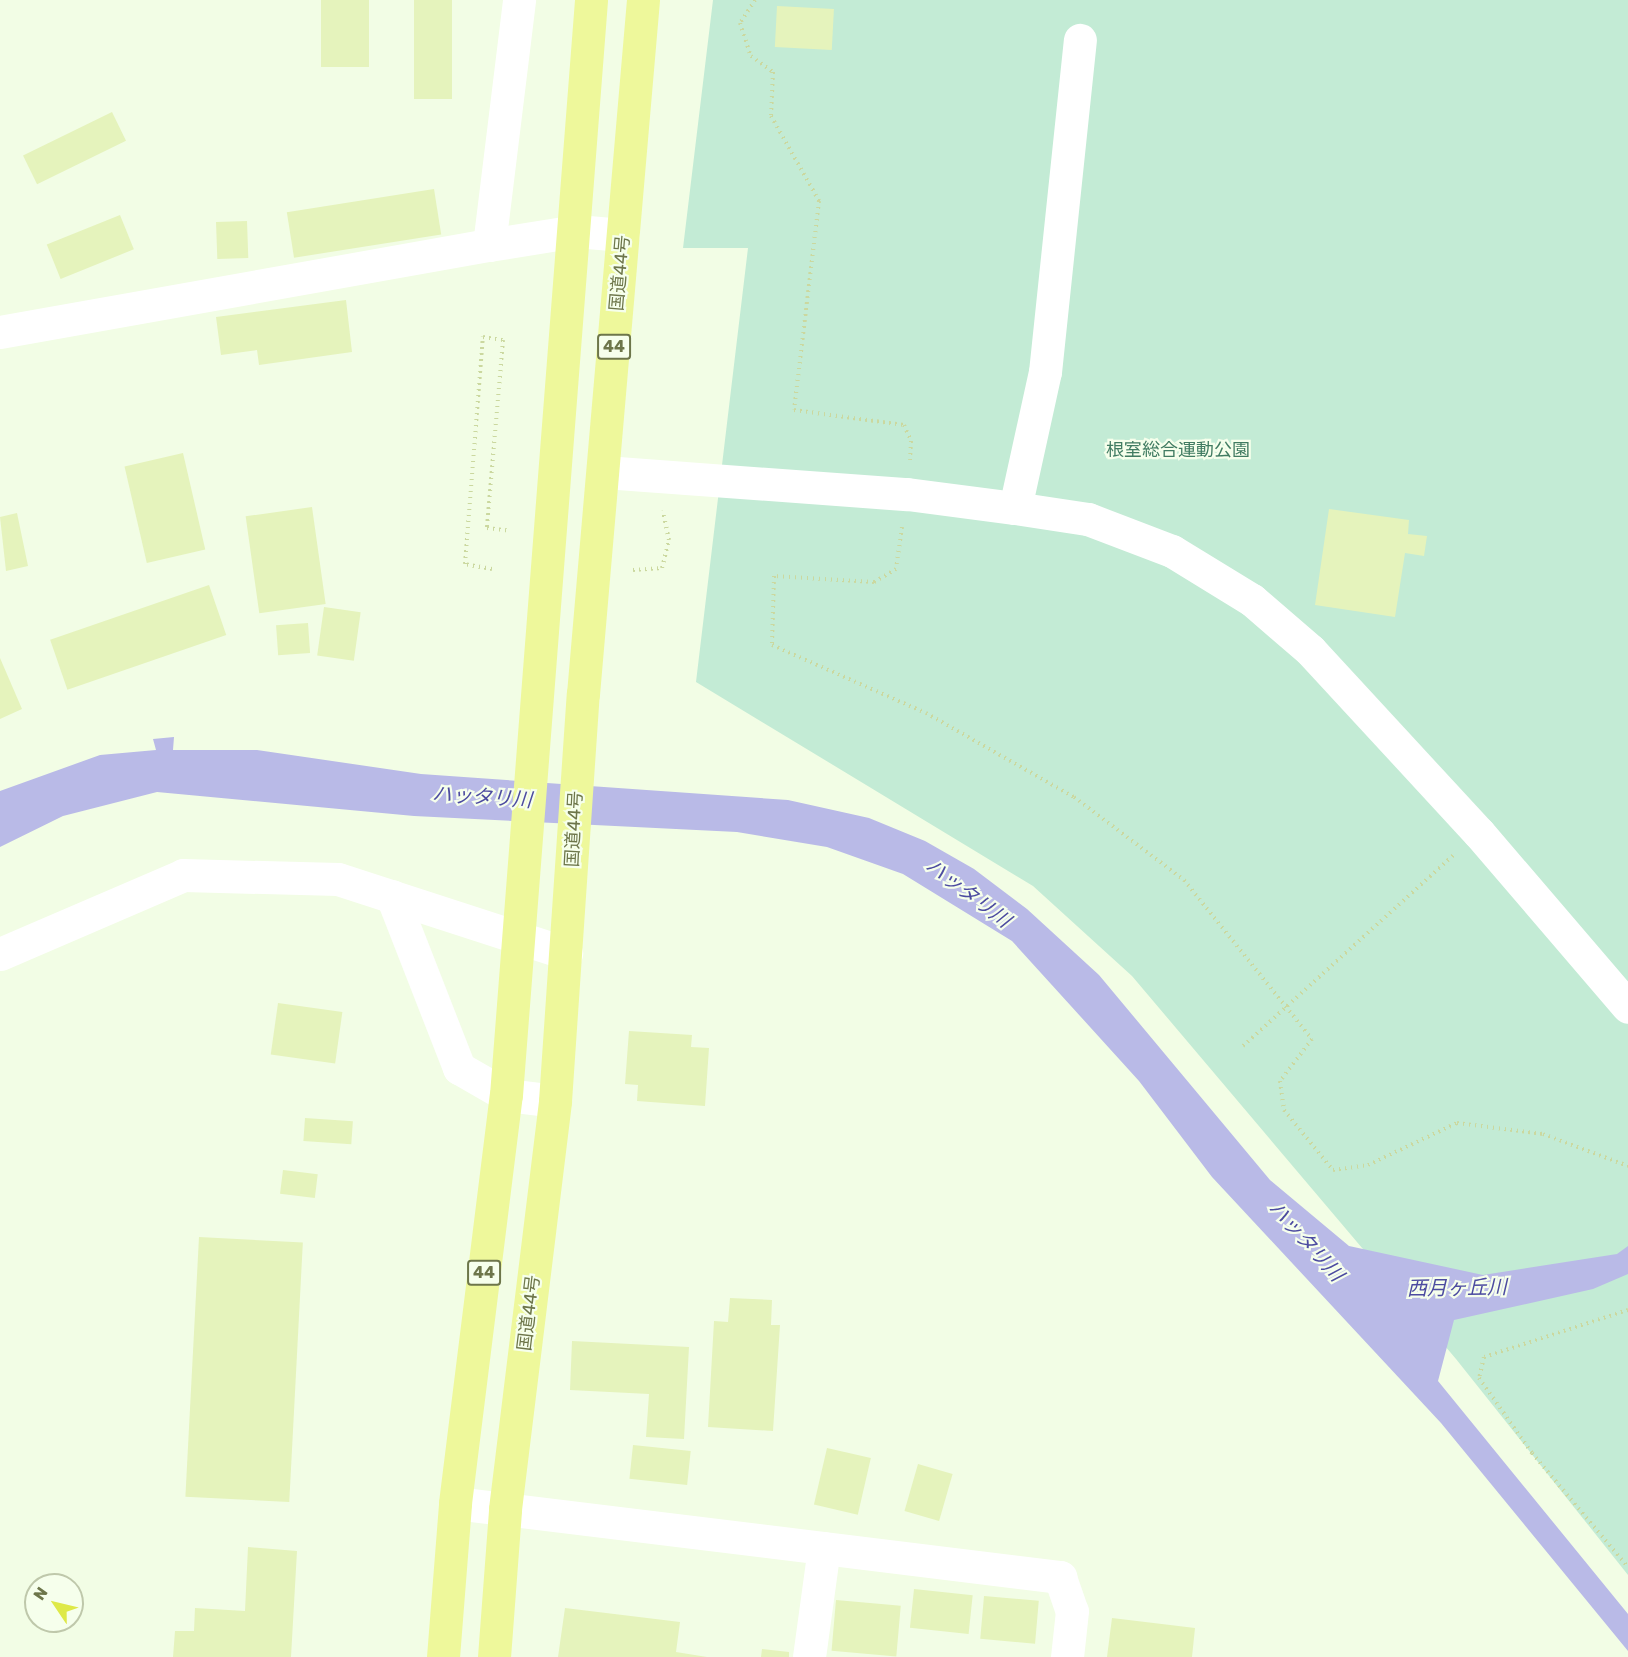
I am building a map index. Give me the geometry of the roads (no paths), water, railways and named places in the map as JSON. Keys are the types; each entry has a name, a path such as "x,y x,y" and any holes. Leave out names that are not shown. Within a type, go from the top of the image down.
{"highway":[{"name":"44","path":"443,1657 455,1503 507,1095 535,693 576,231 591,0"},
{"name":"国道44号","path":"494,1657 505,1509 555,1101 583,694 604,472 643,0"}],"street":[{"path":"489,244 519,0"},
{"path":"1015,508 1045,372 1080,40"},
{"path":"0,332 489,244 576,231 623,235"},
{"path":"604,472 907,494 1015,508 1088,519 1172,551 1252,600 1310,650 1479,833 1628,1007"},
{"path":"0,954 183,875 338,879 519,935 566,952"},
{"path":"392,896 459,1068 507,1095 555,1101"},
{"path":"455,1503 1060,1577 1072,1611 1066,1657"},
{"path":"810,1657 824,1548"}],"water":[{"path":"174,737 173,750 257,750 421,774 788,800 869,818 925,841 974,869 1027,909 1099,975 1270,1180 1349,1246 1483,1275 1617,1254 1628,1246 1628,1274 1593,1289 1454,1320 1438,1381 1628,1614 1628,1651 1441,1423 1212,1177 1139,1081 1012,941 903,874 827,847 737,832 414,816 157,792 63,816 0,847 0,791 100,755 156,750 153,739"}],"park label":[{"name":"根室総合運動公園","path":"1178,450"}],"water label":[{"name":"ハッタリ川","path":"482,797"},
{"name":"ハッタリ川","path":"968,893"},
{"name":"ハッタリ川","path":"1306,1241"},
{"name":"西月ヶ丘川","path":"1457,1288"}]}
